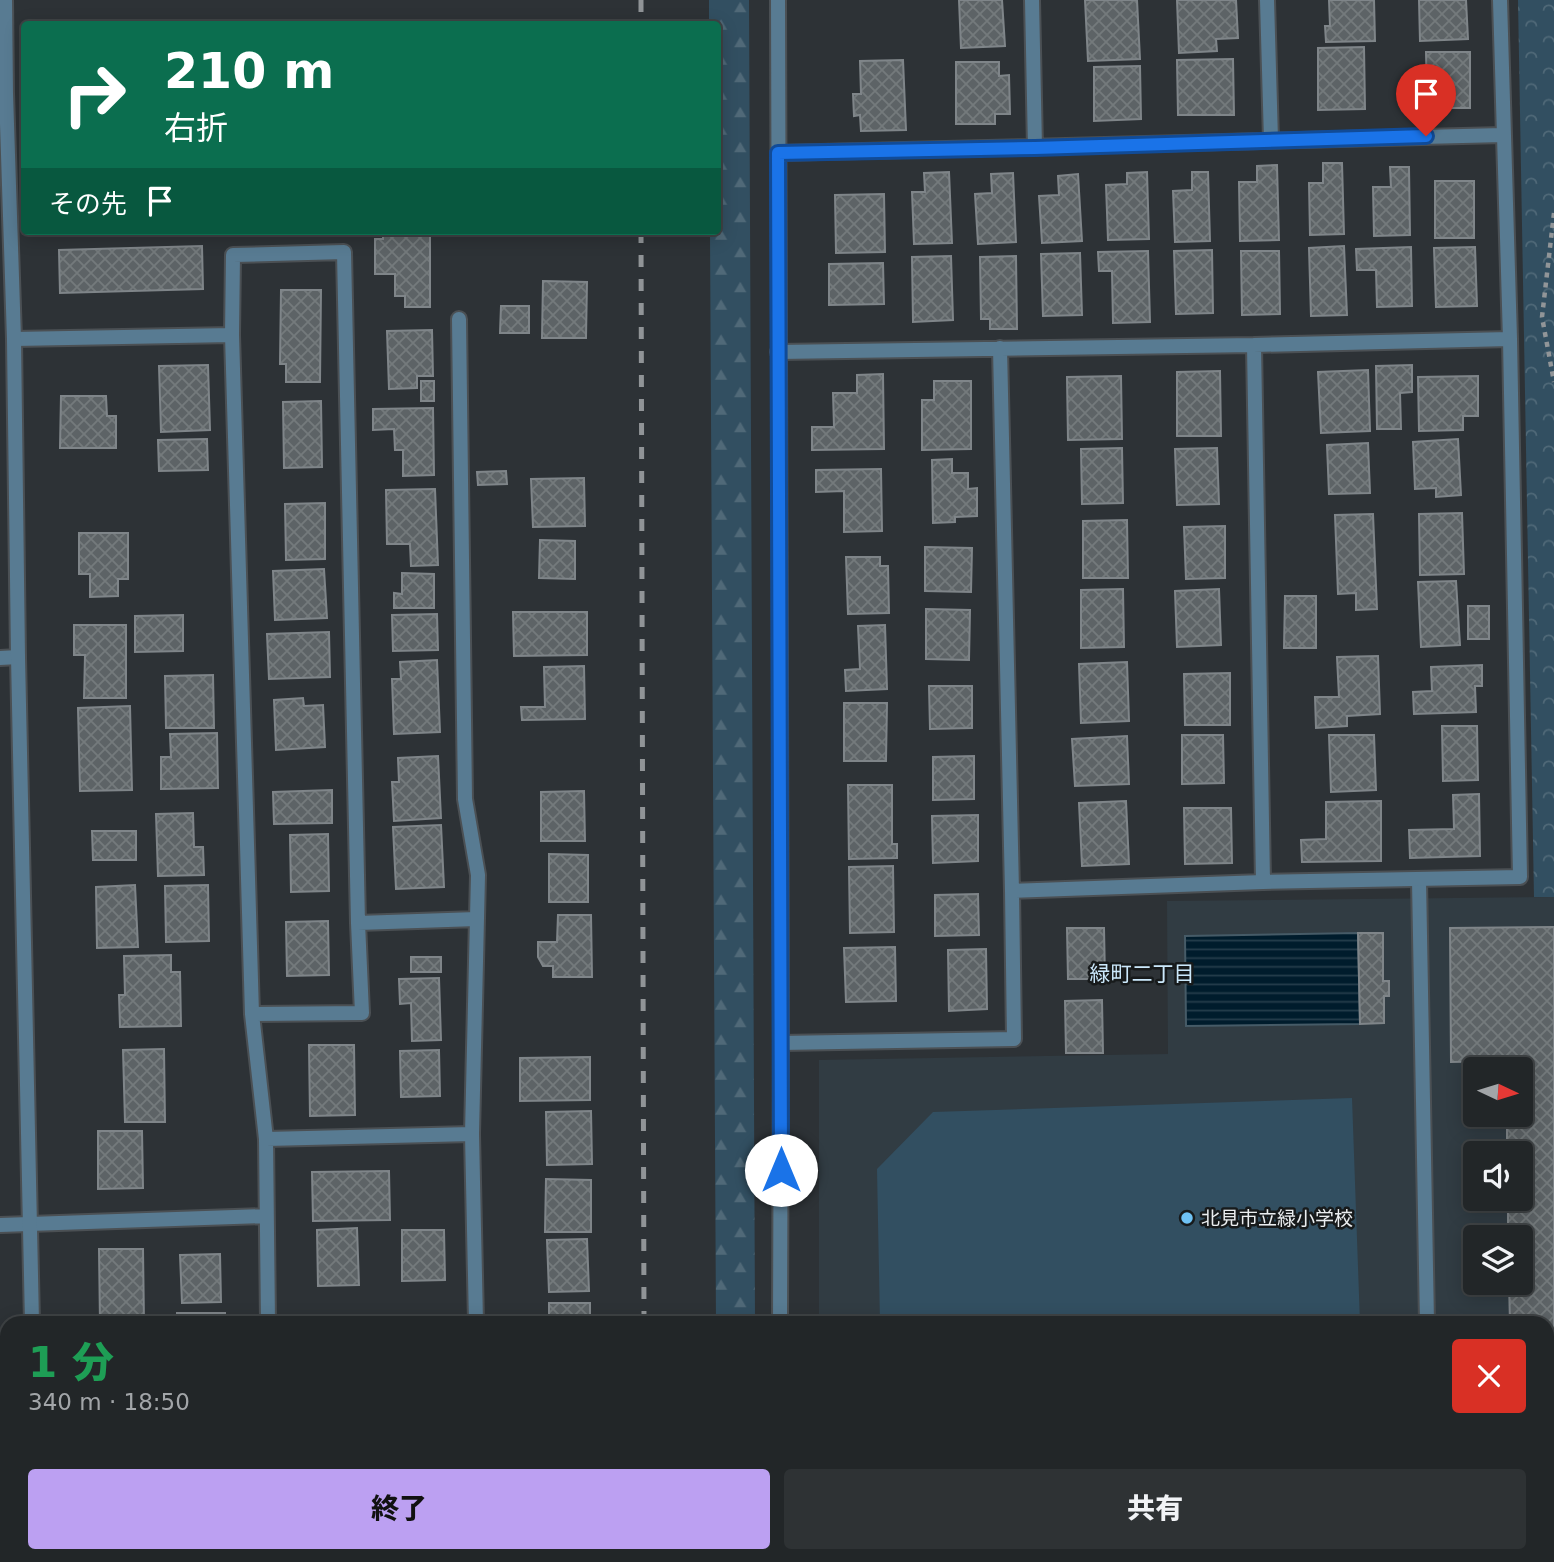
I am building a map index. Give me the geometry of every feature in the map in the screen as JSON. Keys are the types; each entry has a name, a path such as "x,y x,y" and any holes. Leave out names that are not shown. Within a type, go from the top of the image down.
{"street":[{"path":"5,0 3,93 14,339 32,1316"},
{"path":"778,0 780,1316"},
{"path":"1032,0 1035,148"},
{"path":"1267,0 1271,140"},
{"path":"1012,891 1262,882 1520,877 1510,339 1500,0"},
{"path":"778,153 1503,135"},
{"path":"252,1014 362,1013 344,252 233,255 232,335 252,1014 266,1139 268,1316"},
{"path":"459,319 465,799 478,875 471,1134 475,1316"},
{"path":"14,339 232,335"},
{"path":"778,352 1510,339"},
{"path":"1254,345 1262,882"},
{"path":"781,1043 1014,1039 1000,348"},
{"path":"0,657 18,657"},
{"path":"1419,880 1427,1316"},
{"path":"358,923 477,919"},
{"path":"266,1139 471,1134"},
{"path":"0,1226 266,1216"}],"path":[{"path":"1554,213 1542,317 1554,382"}],"shaded area":[{"name":"北見市立緑小学校","path":"1554,897 1554,1316 819,1316 819,1060 1168,1054 1167,901"},
{"path":"1358,933 1360,1024 1186,1026 1185,936"}],"green space":[{"path":"709,0 749,0 755,1316 716,1316 710,235 721,235 721,21 709,21"},
{"path":"1518,0 1554,0 1554,897 1534,897"},
{"path":"1352,1098 1360,1316 880,1316 877,1169 933,1112"}],"building":[{"path":"959,0 1002,0 1005,46 961,48"},
{"path":"1085,0 1137,0 1140,59 1088,61"},
{"path":"1177,0 1236,0 1238,38 1216,39 1217,51 1179,53"},
{"path":"1329,0 1374,0 1375,41 1326,42 1325,26 1330,26"},
{"path":"1419,0 1466,0 1468,39 1420,41"},
{"path":"1364,47 1365,109 1318,110 1318,48"},
{"path":"1426,52 1470,52 1470,108 1427,108"},
{"path":"1233,59 1234,115 1178,115 1177,60"},
{"path":"903,60 906,130 861,131 860,115 854,116 853,94 861,94 860,61"},
{"path":"956,62 999,62 999,76 1009,75 1010,114 995,114 995,124 956,124"},
{"path":"1140,66 1141,119 1094,121 1094,67"},
{"path":"1323,163 1342,163 1344,234 1310,235 1309,183 1323,183"},
{"path":"1277,165 1279,240 1240,241 1239,182 1257,182 1257,166"},
{"path":"1390,167 1409,167 1410,235 1374,236 1373,187 1391,187"},
{"path":"949,172 952,243 914,244 912,192 925,192 924,173"},
{"path":"1147,172 1149,239 1108,240 1106,185 1127,184 1127,173"},
{"path":"1192,172 1208,172 1210,241 1175,242 1173,191 1192,190"},
{"path":"1013,173 1016,242 978,244 975,194 992,193 991,174"},
{"path":"1078,174 1082,241 1042,243 1039,196 1059,195 1058,176"},
{"path":"1435,181 1474,181 1474,238 1435,238"},
{"path":"884,194 885,252 836,253 835,195"},
{"path":"383,235 430,235 430,307 405,307 405,296 395,296 395,274 375,274 375,239 383,239"},
{"path":"202,246 203,289 60,293 59,250"},
{"path":"1344,246 1347,315 1311,316 1309,248"},
{"path":"1411,247 1412,306 1377,307 1376,270 1357,270 1356,249"},
{"path":"1475,247 1477,306 1436,307 1434,248"},
{"path":"1212,250 1213,313 1176,314 1174,251"},
{"path":"1148,251 1150,322 1113,323 1112,271 1099,271 1098,252"},
{"path":"1241,251 1279,251 1280,314 1242,315"},
{"path":"1080,253 1082,315 1043,316 1041,254"},
{"path":"951,256 953,320 913,322 912,257"},
{"path":"1016,256 1017,329 990,329 990,319 981,319 980,257"},
{"path":"883,263 884,304 829,305 829,264"},
{"path":"543,281 587,282 586,338 542,338"},
{"path":"281,290 321,290 320,382 286,382 286,364 280,364"},
{"path":"501,306 529,306 529,333 500,333"},
{"path":"432,330 433,376 417,376 417,388 389,389 387,331"},
{"path":"208,365 210,430 161,432 159,366"},
{"path":"1412,365 1412,392 1400,393 1401,429 1377,429 1376,366"},
{"path":"1368,370 1370,431 1321,433 1318,372"},
{"path":"1220,371 1221,436 1177,436 1177,372"},
{"path":"883,374 884,449 812,450 812,427 834,427 833,393 857,393 857,375"},
{"path":"1121,376 1122,439 1068,440 1067,377"},
{"path":"1478,376 1478,416 1463,416 1463,430 1419,431 1418,377"},
{"path":"421,381 434,381 434,401 421,401"},
{"path":"934,381 971,381 971,449 922,450 922,400 934,400"},
{"path":"61,396 106,396 107,416 116,416 116,448 60,448"},
{"path":"321,401 322,467 284,468 283,402"},
{"path":"433,408 434,475 403,476 403,450 395,450 394,429 373,430 373,409"},
{"path":"207,439 208,470 159,471 158,440"},
{"path":"1458,439 1461,495 1436,497 1436,488 1415,489 1413,442"},
{"path":"1368,443 1370,493 1329,494 1327,445"},
{"path":"1122,448 1123,503 1082,504 1081,449"},
{"path":"1217,448 1219,504 1177,505 1175,449"},
{"path":"952,459 952,473 968,473 968,489 977,488 977,516 955,517 955,522 933,523 932,460"},
{"path":"881,469 882,531 844,532 844,491 816,492 816,470"},
{"path":"506,471 507,484 478,485 477,472"},
{"path":"584,478 585,526 533,527 531,479"},
{"path":"435,489 438,565 411,566 410,544 387,544 386,490"},
{"path":"325,503 325,559 286,560 285,504"},
{"path":"1462,513 1464,574 1420,575 1419,514"},
{"path":"1373,514 1377,609 1356,610 1356,593 1338,594 1335,515"},
{"path":"1127,520 1128,578 1083,578 1083,521"},
{"path":"1225,526 1225,578 1186,579 1184,527"},
{"path":"79,533 128,533 128,579 118,579 118,596 90,597 90,574 79,574"},
{"path":"540,540 575,541 575,579 539,578"},
{"path":"925,547 972,548 971,592 925,591"},
{"path":"846,557 880,557 880,566 888,566 889,613 848,614"},
{"path":"324,569 327,618 275,620 273,571"},
{"path":"402,573 434,574 434,608 394,608 394,593 402,594"},
{"path":"1456,581 1460,645 1421,647 1418,582"},
{"path":"1123,589 1124,647 1081,648 1081,590"},
{"path":"1219,589 1221,645 1177,647 1175,591"},
{"path":"1285,596 1316,596 1316,648 1284,648"},
{"path":"1468,606 1489,606 1489,639 1468,639"},
{"path":"926,609 970,610 969,660 926,659"},
{"path":"513,612 587,612 587,655 514,656"},
{"path":"437,614 438,650 393,651 392,615"},
{"path":"183,615 183,651 135,652 135,616"},
{"path":"74,625 126,625 126,698 84,698 85,655 74,655"},
{"path":"885,625 887,689 846,691 845,670 860,669 858,626"},
{"path":"329,632 330,677 269,679 267,634"},
{"path":"1378,656 1380,714 1347,716 1347,726 1316,728 1315,697 1339,697 1337,657"},
{"path":"437,660 440,732 394,734 392,679 401,679 400,662"},
{"path":"1127,662 1129,721 1081,723 1079,664"},
{"path":"1482,665 1482,686 1475,686 1476,712 1414,714 1413,692 1432,691 1431,667"},
{"path":"584,666 585,719 522,720 521,707 545,707 544,667"},
{"path":"1230,673 1230,725 1185,725 1184,674"},
{"path":"213,675 214,728 166,728 165,676"},
{"path":"929,686 972,686 972,728 930,729"},
{"path":"303,698 304,706 323,705 325,747 276,750 274,700"},
{"path":"844,703 887,703 886,761 844,761"},
{"path":"130,706 132,790 80,791 78,708"},
{"path":"1442,726 1477,726 1478,780 1443,781"},
{"path":"217,733 218,788 161,789 161,757 171,757 170,734"},
{"path":"1182,735 1223,735 1224,783 1182,784"},
{"path":"1329,735 1374,735 1376,790 1331,792"},
{"path":"1127,736 1129,784 1075,786 1072,739"},
{"path":"438,756 441,818 394,821 392,782 399,782 398,758"},
{"path":"974,756 974,799 933,800 933,757"},
{"path":"848,785 892,785 892,844 897,844 897,858 849,859"},
{"path":"332,790 332,823 274,824 273,792"},
{"path":"584,791 585,841 541,841 541,792"},
{"path":"1479,794 1480,856 1410,858 1409,830 1454,829 1453,795"},
{"path":"1126,801 1129,864 1082,866 1079,803"},
{"path":"1381,801 1381,861 1302,862 1301,840 1326,839 1326,802"},
{"path":"1184,808 1231,808 1232,863 1185,864"},
{"path":"193,813 194,847 203,847 204,875 158,876 156,814"},
{"path":"978,815 978,861 933,863 932,816"},
{"path":"441,825 444,887 396,889 393,827"},
{"path":"92,831 136,831 136,860 93,860"},
{"path":"328,834 329,891 291,892 290,835"},
{"path":"549,854 588,855 588,902 549,902"},
{"path":"893,866 894,932 850,933 849,867"},
{"path":"135,885 138,947 97,948 96,887"},
{"path":"208,885 209,941 166,942 165,886"},
{"path":"978,894 979,935 935,936 935,895"},
{"path":"558,915 591,915 592,977 553,977 553,966 543,966 538,957 538,942 557,942"},
{"path":"328,921 329,975 287,976 286,922"},
{"path":"1554,927 1554,1316 1510,1316 1509,1295 1533,1295 1533,1225 1508,1225 1508,1211 1533,1211 1533,1141 1507,1141 1507,1127 1533,1127 1533,1057 1463,1057 1463,1062 1451,1062 1450,928"},
{"path":"1067,928 1104,928 1105,979 1068,979"},
{"path":"1358,933 1383,933 1383,981 1389,981 1389,996 1384,996 1384,1023 1360,1024"},
{"path":"895,947 896,1001 846,1002 844,948"},
{"path":"986,949 987,1009 949,1011 948,950"},
{"path":"171,955 171,972 180,972 181,1026 120,1027 119,995 125,995 124,956"},
{"path":"411,957 441,957 441,972 411,972"},
{"path":"439,978 441,1040 412,1041 411,1003 400,1004 399,979"},
{"path":"1102,1000 1103,1053 1066,1053 1065,1001"},
{"path":"309,1045 354,1045 355,1115 310,1116"},
{"path":"164,1049 165,1122 125,1122 123,1050"},
{"path":"439,1050 440,1096 401,1097 400,1051"},
{"path":"590,1057 590,1100 520,1101 520,1058"},
{"path":"591,1111 592,1164 547,1165 546,1112"},
{"path":"98,1131 142,1131 143,1188 98,1189"},
{"path":"389,1171 390,1220 313,1221 312,1172"},
{"path":"546,1179 591,1180 591,1232 545,1232"},
{"path":"357,1228 359,1285 318,1286 317,1230"},
{"path":"402,1230 444,1230 445,1280 402,1281"},
{"path":"587,1239 589,1291 549,1292 547,1240"},
{"path":"99,1249 143,1249 144,1316 100,1316"},
{"path":"220,1254 221,1302 182,1303 180,1255"},
{"path":"549,1303 590,1303 590,1316 549,1316"},
{"path":"177,1313 225,1313 225,1316 177,1316"}],"railway":[{"path":"641,0 641,21"},
{"path":"641,235 644,1316"}],"place":[{"name":"北見市立緑小学校","path":"1187,1218"}],"district":[{"name":"緑町二丁目","path":"1142,974"}],"route":[{"path":"781,1170 778,153 1426,136"}]}
